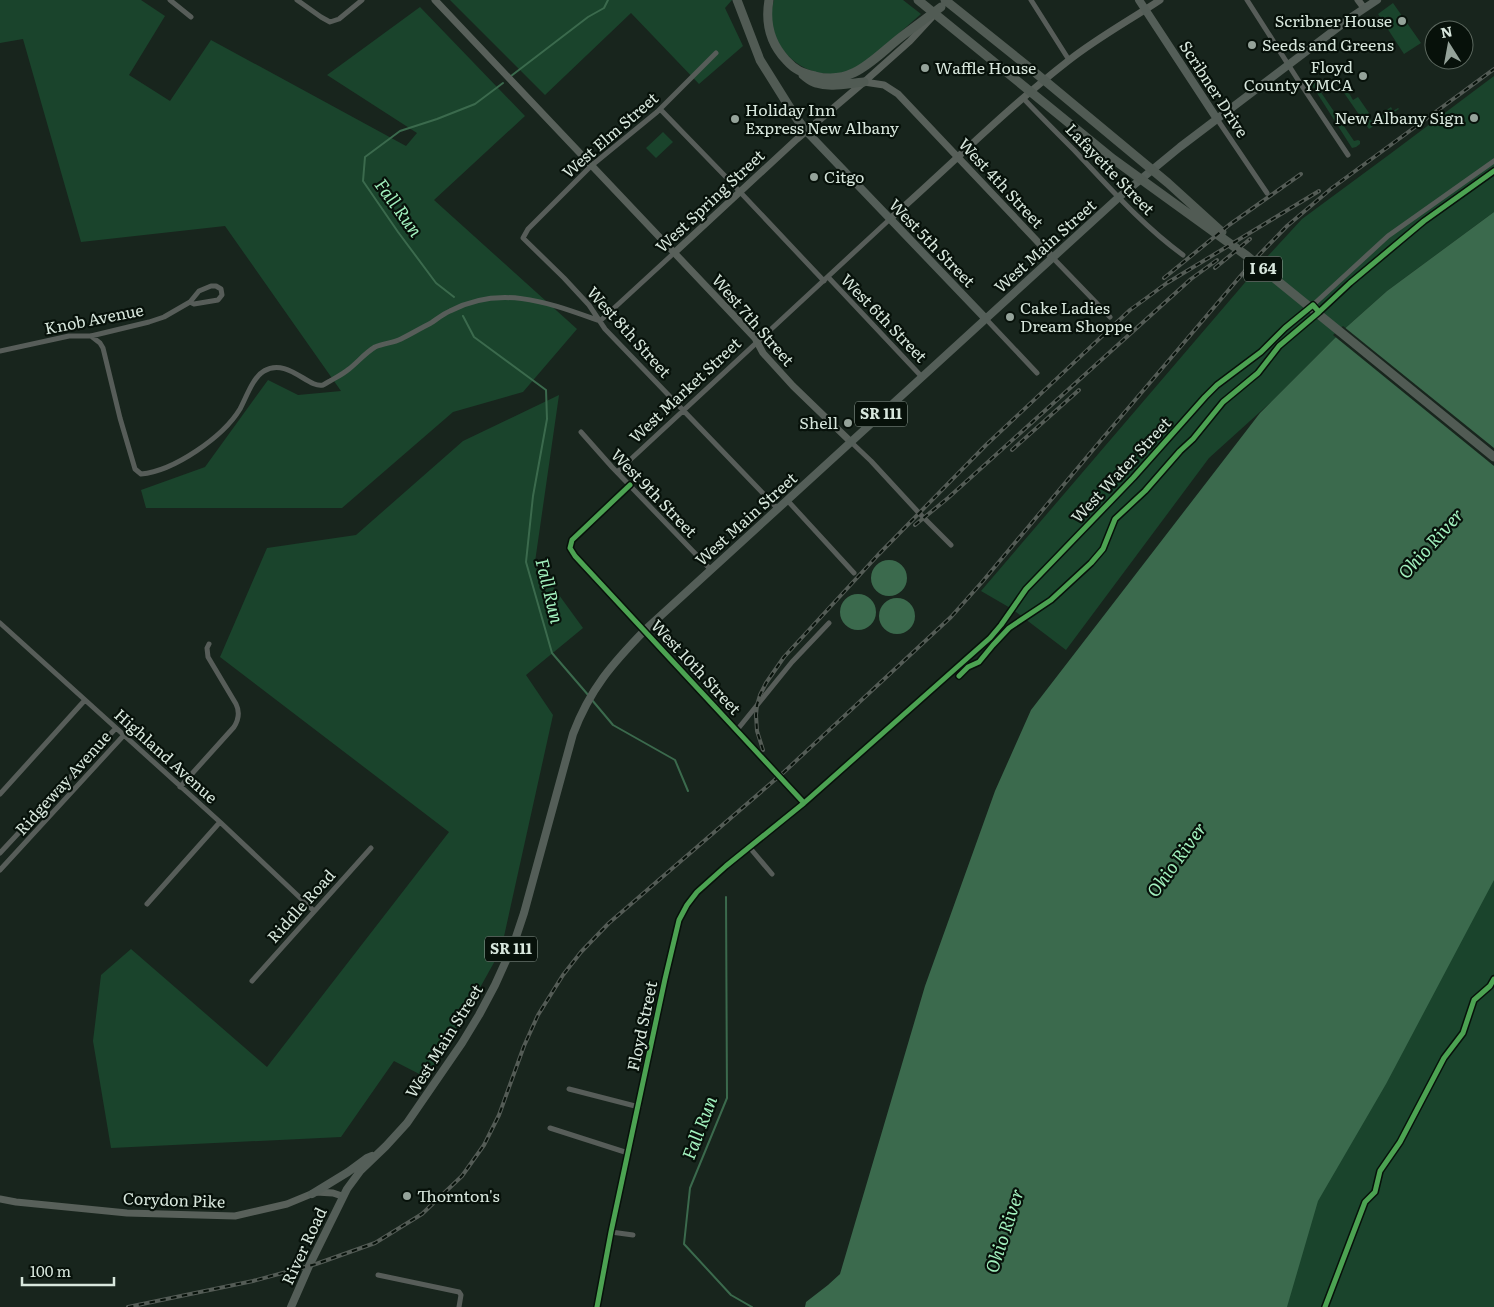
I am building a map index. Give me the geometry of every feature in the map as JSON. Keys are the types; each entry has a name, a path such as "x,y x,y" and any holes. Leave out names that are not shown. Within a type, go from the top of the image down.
{"highway":[{"path":"737,0 760,60 794,116 806,131"},
{"path":"769,0 767,20 773,42 786,61 814,83 833,85 864,82"},
{"name":"I 64","path":"918,0 1016,77 1114,158 1247,256 1494,456"},
{"path":"925,0 951,25"},
{"path":"799,72 831,78 853,74 863,69 943,4"},
{"name":"I 64","path":"943,4 964,15 1026,65 1180,194 1247,256 1494,456"},
{"path":"1114,158 1297,294 1494,456"}],"main road":[{"name":"West Spring Street","path":"943,4 949,0"},
{"name":"Scribner Drive","path":"1139,0 1216,120"},
{"name":"West Main Street","path":"342,1196 356,1176 407,1123 479,1015 502,970 524,913 568,748 580,715 603,676 622,654 644,630 1118,198 1180,147 1377,0"},
{"name":"West 5th Street","path":"806,131 986,319"},
{"path":"312,1194 367,1158 378,1153"},
{"name":"River Road","path":"291,1307 342,1196"}],"street":[{"path":"170,0 191,17"},
{"path":"297,0 327,21 334,22 362,0"},
{"name":"West 7th Street","path":"435,0 743,325 755,338 763,353 793,386 872,461 951,545"},
{"path":"1031,0 1069,60"},
{"name":"West Market Street","path":"617,472 1023,98 1069,60 1160,0"},
{"path":"1247,0 1348,155"},
{"path":"1358,0 1364,8"},
{"name":"West Spring Street","path":"600,322 806,131 910,41 943,4"},
{"name":"West Elm Street","path":"523,238 528,229 591,166 660,109 716,53"},
{"name":"West 4th Street","path":"864,82 880,84 895,92 1110,317"},
{"name":"Lafayette Street","path":"1023,98 1118,198 1160,238 1182,255"},
{"name":"West 6th Street","path":"660,109 922,377"},
{"name":"Scribner Drive","path":"1216,120 1267,194"},
{"name":"West Water Street","path":"960,665 990,638 1026,590 1133,478 1217,385 1261,352 1284,328 1313,305 1388,236 1494,161"},
{"name":"West 8th Street","path":"523,238 589,305 605,329 778,509"},
{"name":"Knob Avenue","path":"0,351 71,336 91,336 150,322 164,317 190,302 199,291 211,286 221,288 222,295 218,300 194,304 190,302"},
{"path":"91,336 103,348 129,450 137,472 141,474 167,467 211,440 235,416 260,374 271,368 283,368 315,385 324,385 344,373 376,347 394,342 450,310 482,299 527,298 600,322"},
{"name":"West 5th Street","path":"986,319 1038,374"},
{"name":"West 9th Street","path":"581,432 711,570"},
{"name":"West 10th Street","path":"630,485 572,540 570,548 575,556 804,803"},
{"path":"787,500 854,573"},
{"name":"Highland Avenue","path":"0,623 220,822 313,910"},
{"path":"737,730 792,662 830,623"},
{"path":"180,787 236,724 238,717 236,704 208,656 207,648 210,644"},
{"path":"0,794 85,700"},
{"name":"Ridgeway Avenue","path":"0,853 116,728"},
{"name":"Ridgeway Avenue","path":"0,870 124,735"},
{"name":"Floyd Street","path":"597,1307 611,1232 679,920 697,892 804,803"},
{"path":"146,904 220,822"},
{"name":"Riddle Road","path":"252,981 313,910 371,848"},
{"path":"750,848 772,874"},
{"path":"569,1089 638,1107"},
{"path":"550,1128 628,1152"},
{"name":"Corydon Pike","path":"0,1199 127,1213 235,1216 287,1204 316,1192 328,1192 342,1196"},
{"path":"611,1232 633,1235"},
{"path":"378,1275 458,1292 461,1295 459,1307"}],"shaded area":[{"path":"0,0 141,0 165,16 129,75 170,101 211,40 406,146 417,133 327,75 420,7 525,116 434,200 577,329 523,392 453,412 342,508 146,508 141,490 205,467 268,380 298,395 341,391 225,226 81,242 23,39 0,43"},
{"path":"450,0 732,0 725,8 743,46 699,84 631,13 545,95"},
{"path":"774,0 903,0 921,14 865,63 847,72 828,74 802,67 783,50 776,39 773,26"},
{"path":"1393,3 1421,43 1404,54 1378,14"},
{"path":"1494,76 1494,212 1387,291 1341,332 1271,402 1209,458 1066,650 1012,609 981,591 1266,258 1302,219"},
{"path":"1315,79 1319,81 1316,85 1354,141 1360,141 1360,144 1356,147 1352,148 1310,82"},
{"path":"1346,88 1353,100 1358,97 1369,113 1367,115 1371,121 1379,115 1381,117 1387,113 1385,111 1391,107 1393,111 1399,109 1369,129 1342,90"},
{"path":"663,132 673,142 656,158 646,148"},
{"path":"559,395 535,562 583,628 526,675 553,715 501,950 429,1079 394,1061 341,1137 111,1148 93,1041 101,975 131,949 267,1067 449,832 220,657 267,548 356,535 463,441"},
{"path":"1494,873 1494,1307 1280,1307 1334,1144"}],"water":[{"name":"Ohio River","path":"1494,212 1494,880 1386,1084 1318,1201 1287,1307 805,1307 806,1302 840,1274 925,986 995,791 1031,710 1260,413 1341,332 1387,291"},
{"path":"889,560 901,566 907,578 901,590 889,596 877,590 871,578 877,566"},
{"path":"858,594 870,600 876,612 870,624 858,630 846,624 840,612 846,600"},
{"path":"897,598 909,604 915,616 909,628 897,634 885,628 879,616 885,604"}],"pier":[{"path":"1343,326 1494,448 1494,466 1333,335"}],"waterway":[{"name":"Fall Run","path":"511,76 588,17 604,8 608,0"},
{"name":"Fall Run","path":"454,297 436,283 363,181 365,157 400,131 475,104 503,83"},
{"name":"Fall Run","path":"463,316 474,337 546,390 547,419 533,496 526,562 552,653 589,696"},
{"name":"Fall Run","path":"592,700 613,725 675,760 688,791"},
{"name":"Fall Run","path":"726,897 727,1098 690,1188 684,1244 731,1295 752,1307"}],"railway":[{"path":"128,1307 253,1281 316,1264 375,1243 422,1214 462,1176 484,1145 499,1115 524,1046 538,1015 563,975 581,952 609,923 784,772 951,617 1255,259 1287,226 1332,188 1494,69"},
{"path":"1164,278 1229,225 1301,174"},
{"path":"763,750 757,731 757,705 766,683 784,657 878,555 986,445 1130,310 1167,283 1319,191"},
{"path":"1215,268 1250,239"},
{"path":"915,525 948,498 1191,279 1217,260"},
{"path":"1012,450 1079,390"}],"cycle path":[{"path":"959,676 968,667 979,662 1009,628 1051,600 1091,563 1103,549 1115,519 1145,491 1193,439 1223,402 1258,373 1279,346 1424,221 1494,171"},
{"path":"597,1307 611,1232 665,979 679,920 687,905 697,892 726,866 804,803 990,638 1026,589 1133,478 1217,385 1261,352 1285,328 1313,305 1319,312"},
{"path":"630,485 572,540 570,548 575,556 804,803"},
{"path":"1325,1307 1365,1202 1375,1192 1380,1171 1400,1142 1444,1058 1463,1033 1474,1000 1490,986 1494,979"}],"place":[{"name":"Scribner House","path":"1402,21"},
{"name":"Seeds and Greens","path":"1252,45"},
{"name":"Waffle House","path":"925,68"},
{"name":"Floyd County YMCA","path":"1363,76"},
{"name":"New Albany Sign","path":"1474,118"},
{"name":"Holiday Inn Express New Albany","path":"735,119"},
{"name":"Citgo","path":"814,177"},
{"name":"Cake Ladies Dream Shoppe","path":"1010,317"},
{"name":"Shell","path":"848,423"},
{"name":"Thornton's","path":"407,1196"}]}
